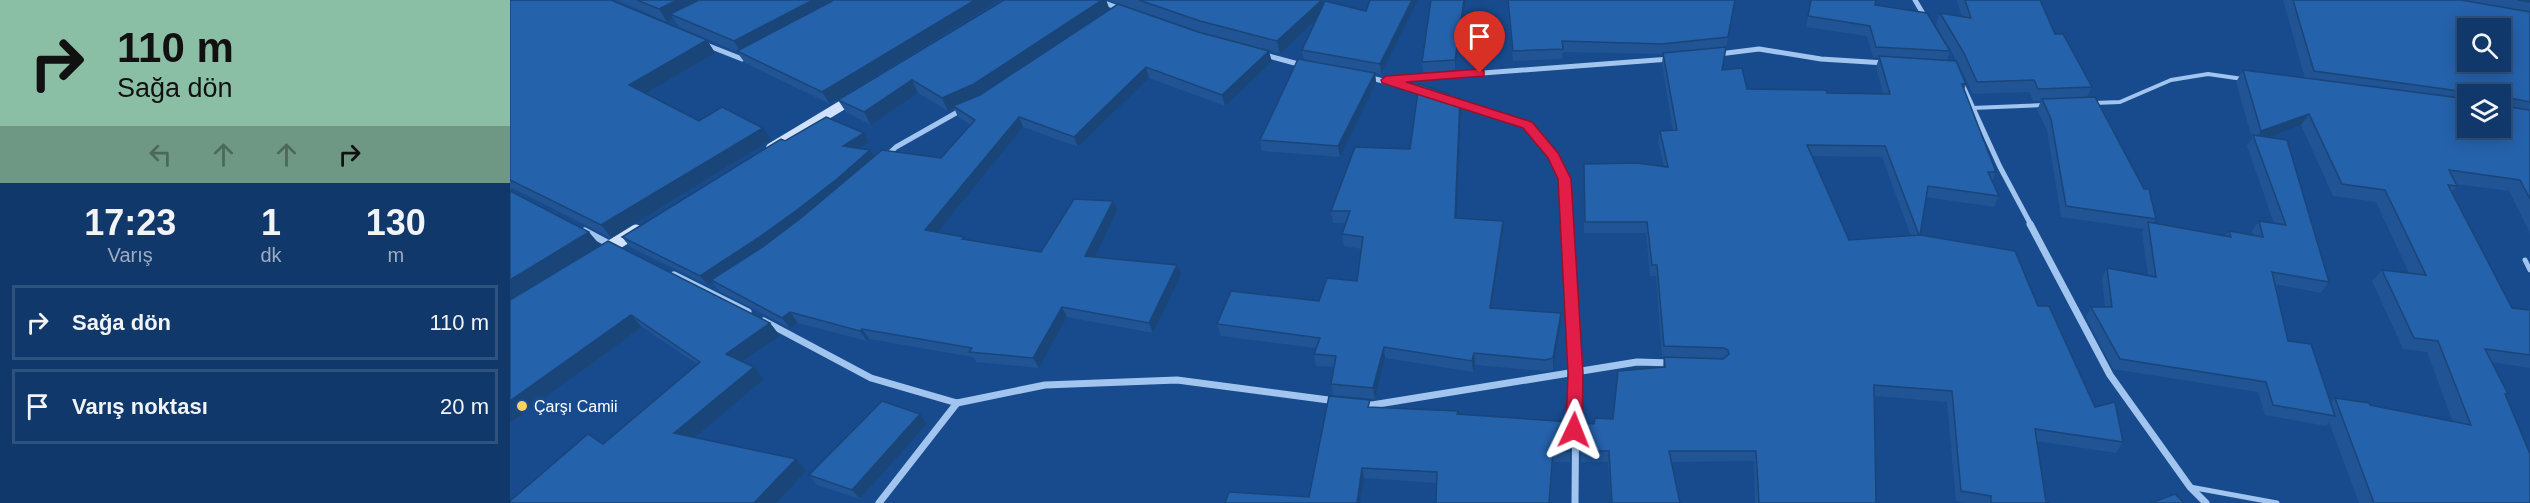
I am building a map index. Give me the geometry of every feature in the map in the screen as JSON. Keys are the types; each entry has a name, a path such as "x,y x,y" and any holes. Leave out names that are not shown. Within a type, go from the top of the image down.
{"main road":[{"path":"763,153 864,92"},
{"path":"594,257 617,248 642,227"}],"street":[{"path":"1096,0 1130,12"},
{"path":"1915,0 1928,21"},
{"path":"1110,15 1120,9"},
{"path":"698,41 742,59 752,54"},
{"path":"1713,54 1760,49 1821,59 1888,63"},
{"path":"1258,53 1314,68"},
{"path":"1386,80 1678,58"},
{"path":"1355,75 1386,80 1430,94"},
{"path":"1959,77 1972,108 2110,375 2190,487 2206,503"},
{"path":"1452,101 1527,125 1554,156 1565,179 1576,373 1575,503"},
{"path":"879,162 896,147 948,116 973,105"},
{"path":"575,225 617,248"},
{"path":"666,271 871,378 957,403 1045,385 1177,380 1350,403"},
{"path":"708,291 718,285"},
{"path":"1361,404 1372,405 1637,362 1685,363"},
{"path":"879,503 957,403"}],"lane":[{"path":"2086,103 2120,102 2171,80 2208,74 2253,80"},
{"path":"1972,108 2052,105"},
{"path":"2524,260 2530,270"},
{"path":"2190,487 2277,503"}],"building":[{"path":"510,0 611,0 707,40 629,85 699,121 722,107 763,128 601,225 510,180"},
{"path":"637,0 677,0 659,9"},
{"path":"699,0 813,0 734,41 670,14"},
{"path":"834,0 975,0 822,92 737,51"},
{"path":"1004,0 1102,0 974,84 942,98 912,80 864,112 838,100"},
{"path":"1139,0 1322,0 1277,41 1200,21"},
{"path":"1370,0 1412,0 1380,64 1302,50 1325,1 1366,11"},
{"path":"1431,0 1464,0 1455,60 1422,62"},
{"path":"1508,0 1735,0 1728,37 1662,44 1562,41 1563,49 1513,51"},
{"path":"1811,0 1876,0 1875,5 1927,13 1950,51 1876,47 1870,26 1808,16"},
{"path":"1965,0 2040,0 2055,34 2063,34 2092,87 2038,89 2034,80 1977,82 1964,53 1940,13 1971,18"},
{"path":"2293,0 2461,0 2530,12 2530,102 2511,98 2511,84 2457,84 2457,91 2314,71"},
{"path":"1118,4 1198,32 1269,51 1222,95 1146,67 1074,137 1019,117 925,230 964,237 962,239 1041,252 1074,199 1113,201 1085,256 1177,265 1149,323 1062,307 1033,358 969,352 972,348 862,329 860,331 790,312 782,318 711,280 764,246 801,218 882,150 941,158 975,120 953,106 980,95"},
{"path":"1726,47 1722,70 1742,68 1747,89 1826,90 1827,93 1890,94 1879,56 1956,61 1966,84 1962,84 1996,172 1988,172 1999,196 1928,186 1920,235 2015,251 2038,306 2049,306 2095,407 2115,402 2123,442 2035,429 2046,502 2051,503 1991,503 1991,496 1961,491 1952,391 1874,385 1876,503 1759,503 1756,451 1669,451 1680,503 1612,503 1609,451 1582,451 1582,423 1594,424 1595,418 1613,419 1618,371 1665,367 1664,357 1723,359 1729,354 1724,348 1664,346 1657,265 1652,265 1647,222 1585,222 1584,164 1636,163 1668,167 1660,131 1677,130 1663,53","holes":["1807,145 1885,146 1919,235 1849,240"]},
{"path":"1298,59 1375,73 1338,146 1260,140"},
{"path":"2243,70 2457,98 2457,138 2511,138 2511,107 2530,110 2530,199 2520,180 2449,170 2457,186 2448,185 2512,308 2530,310 2530,355 2485,349 2508,394 2505,394 2530,454 2530,503 2374,503 2335,398 2471,425 2438,341 2414,338 2382,270 2426,275 2385,190 2342,184 2309,114 2261,131"},
{"path":"1419,84 1449,94 1449,98 1460,98 1455,218 1503,221 1490,308 1561,313 1553,358 1545,360 1474,353 1472,361 1384,347 1373,388 1331,384 1336,356 1314,354 1320,338 1217,324 1231,291 1319,301 1327,278 1357,281 1363,237 1342,234 1350,211 1331,211 1355,147 1410,149"},
{"path":"2095,97 2144,189 2149,189 2156,219 2066,206 2051,119 2042,99"},
{"path":"826,117 864,133 843,146 870,150 797,210 700,276 622,237 781,139 785,141"},
{"path":"2253,135 2287,140 2329,282 2272,272 2288,341 2311,344 2335,416 2273,405 2266,382 2120,359 2091,307 2112,307 2107,268 2156,277 2148,222 2231,237 2229,231 2263,237 2259,221 2286,225"},
{"path":"510,191 589,232 510,280"},
{"path":"608,241 770,323 726,354 754,367 674,433 796,459 754,503 510,503 588,434 603,444 700,362 631,315 510,401 510,300"},
{"path":"1329,396 1370,400 1368,407 1458,411 1457,414 1571,422 1570,451 1553,451 1549,503 1436,503 1437,472 1362,468 1357,503 1225,503 1229,492 1309,497"},
{"path":"882,401 920,414 852,490 809,475"},
{"path":"2175,494 2184,503 2151,503"}],"place":[{"name":"Çarşı Camii","path":"522,406"}],"route":[{"path":"1480,73 1386,80 1527,125 1554,156 1565,179 1576,373 1574,430"}]}
